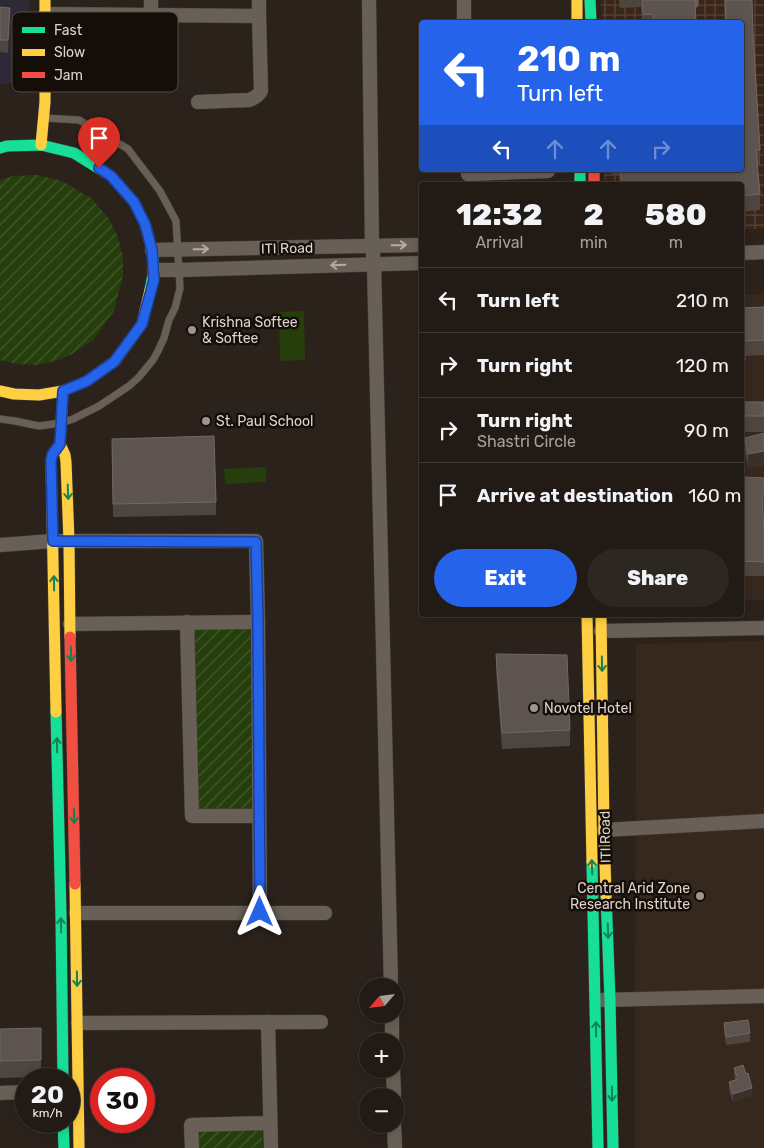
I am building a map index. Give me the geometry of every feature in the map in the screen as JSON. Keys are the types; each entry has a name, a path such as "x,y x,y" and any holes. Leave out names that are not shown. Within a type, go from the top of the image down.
{"street":[{"path":"198,102 249,100 259,96 261,90 259,0"},
{"path":"369,0 372,246 374,264 391,978"},
{"path":"464,0 464,20"},
{"path":"577,0 577,20"},
{"path":"590,0 590,20"},
{"path":"45,7 111,12"},
{"path":"178,15 259,16"},
{"path":"41,145 45,92"},
{"path":"0,148 41,145 74,153 111,176 134,202 145,224 152,250 154,270 154,280 142,324 114,362 87,381 63,391 39,395 14,394 0,391"},
{"path":"469,176 532,172"},
{"name":"ITI Road","path":"152,250 419,245"},
{"path":"744,253 764,252"},
{"name":"ITI Road","path":"154,270 419,263"},
{"path":"63,391 60,444 66,462 69,541 78,1023 75,1068"},
{"path":"60,444 52,455 51,462 61,916 62,1068"},
{"path":"0,545 53,541 256,542 260,912"},
{"name":"ITI Road","path":"587,617 598,1148"},
{"name":"ITI Road","path":"601,617 604,830 613,1148"},
{"path":"187,622 192,816 259,816"},
{"path":"70,624 258,622"},
{"path":"601,631 764,628"},
{"path":"604,830 764,821"},
{"path":"76,913 326,913"},
{"path":"595,1000 764,996"},
{"path":"268,1022 271,1148"},
{"path":"78,1023 321,1022"},
{"path":"0,1094 15,1093"},
{"path":"192,1148 191,1125 270,1123"},
{"path":"64,1133 64,1148"},
{"path":"77,1133 79,1148"},
{"path":"394,1133 395,1148"}],"lane":[{"path":"0,419 38,426 61,423 99,406 139,377 153,360 164,338 180,288 176,221 160,191 128,149 79,120 44,118"}],"shaded area":[{"path":"0,0 29,0 29,12 12,12 12,82 0,85"},
{"path":"601,0 764,0 764,229 744,229 744,182 605,182 604,172 744,172 744,20 602,20"},
{"path":"764,294 764,600 744,601 744,295"},
{"name":"Central Arid Zone Research Institute","path":"764,641 764,1148 635,1148 636,644"}],"green space":[{"path":"38,175 62,181 92,199 109,219 117,235 123,256 123,275 114,311 93,340 72,354 55,361 36,365 17,364 0,360 0,180 13,176"},
{"path":"304,311 305,360 280,361 279,312"},
{"path":"266,467 266,482 225,484 224,469"},
{"path":"250,625 255,812 197,814 192,626"},
{"path":"262,1127 263,1148 199,1148 198,1130"}],"building":[{"path":"642,0 695,0 696,20 653,20 653,14 643,15"},
{"path":"725,0 752,0 760,150 756,150 760,194 744,196 744,182 622,182 620,172 744,172 744,20 726,20"},
{"path":"0,7 10,8 8,40 0,40"},
{"path":"764,307 764,340 744,341 744,308"},
{"path":"744,402 764,402 764,416 744,416"},
{"path":"764,433 764,451 748,454 745,438"},
{"path":"214,436 216,502 113,504 112,439"},
{"path":"744,478 764,478 764,494 762,494 764,562 744,561"},
{"name":"Novotel Hotel","path":"496,654 567,655 570,730 502,733"},
{"path":"748,1020 750,1033 726,1037 724,1023"},
{"path":"41,1028 41,1060 0,1061 0,1029"},
{"path":"743,1065 746,1074 748,1073 752,1088 733,1094 729,1082 738,1079 734,1068"}],"traffic: fast":[{"path":"590,0 591,20"},
{"path":"0,148 41,145 74,153 111,176 134,202 145,224 152,250 154,270 150,290"},
{"path":"580,172 580,182"},
{"path":"56,712 63,1068"},
{"path":"592,862 598,1148"},
{"path":"606,895 613,1148"},
{"path":"63,1133 64,1148"}],"traffic: slow":[{"path":"45,0 45,12"},
{"path":"577,0 577,20"},
{"path":"41,145 45,92"},
{"path":"0,391 14,394 39,395 63,391 87,381 115,361 142,324 150,290"},
{"path":"63,391 60,444 66,462 70,637"},
{"path":"56,712 51,462 52,455 60,444"},
{"path":"587,617 592,862"},
{"path":"601,617 606,895"},
{"path":"75,884 79,1148"}],"traffic: jam":[{"path":"594,172 594,182"},
{"path":"70,637 75,884"}],"place":[{"name":"Krishna Softee & Softee","path":"192,330"},
{"name":"St. Paul School","path":"206,421"},
{"name":"Novotel Hotel","path":"534,708"},
{"name":"Central Arid Zone Research Institute","path":"700,896"}],"route":[{"path":"99,168 111,176 134,202 145,224 152,250 154,280 142,324 114,362 87,381 63,391 60,444 52,455 51,462 53,541 256,542 260,912"}]}
